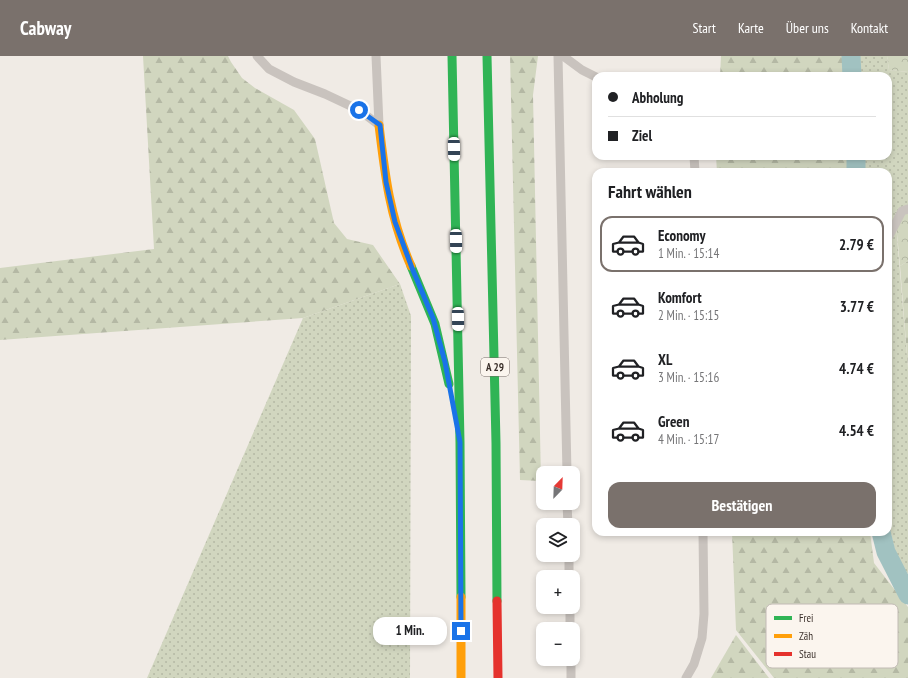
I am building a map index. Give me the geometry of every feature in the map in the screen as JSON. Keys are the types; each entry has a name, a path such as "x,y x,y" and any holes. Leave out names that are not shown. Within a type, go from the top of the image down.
{"highway":[{"path":"452,56 460,442 461,678"},
{"name":"A 29","path":"487,56 496,443 498,678"},
{"path":"380,125 386,182 395,222 433,318 445,362 460,442"}],"lane":[{"path":"257,56 269,69 294,82 325,94 359,110 380,125"},
{"path":"376,56 380,125"},
{"path":"558,56 567,466"},
{"path":"563,56 582,70 592,75"},
{"path":"892,230 902,211 908,209"},
{"path":"686,678 694,664 702,638 704,614 704,536"},
{"path":"571,666 571,678"}],"green space":[{"path":"143,56 228,56 242,78 255,88 294,110 315,139 334,223 347,239 373,245 400,284 303,318 0,340 0,268 154,249"},
{"path":"510,56 538,56 533,95 541,466 536,466 536,481 520,480"},
{"path":"721,56 844,56 845,72 720,72"},
{"path":"857,56 887,56 889,70 908,72 908,206 895,212 908,368 908,574 897,559 892,536 892,168 864,168 863,160 892,160 892,72 858,72"},
{"path":"887,56 908,56 908,72 889,70"},
{"path":"716,160 849,160 850,168 717,168"},
{"path":"908,206 908,261 900,266 895,212"},
{"path":"908,261 908,368 900,266"},
{"path":"400,284 411,316 410,678 147,678 303,318"},
{"path":"732,536 871,536 874,563 908,607 908,678 774,678 766,668 898,668 898,604 766,604 766,668 736,630"},
{"path":"736,635 769,678 711,678"}],"waterway":[{"path":"851,56 852,72"},
{"path":"856,160 856,168"},
{"path":"882,536 886,552 908,595"}],"traffic: fast":[{"path":"452,56 460,442 461,597"},
{"path":"487,56 496,443 497,601"},
{"path":"411,266 435,324 449,384"}],"traffic: slow":[{"path":"379,125 389,197 398,231 411,266"},
{"path":"461,597 461,678"}],"traffic: jam":[{"path":"497,601 498,678"}],"route":[{"path":"359,110 380,125 386,182 395,222 433,318 445,362 460,442 461,631"}]}
